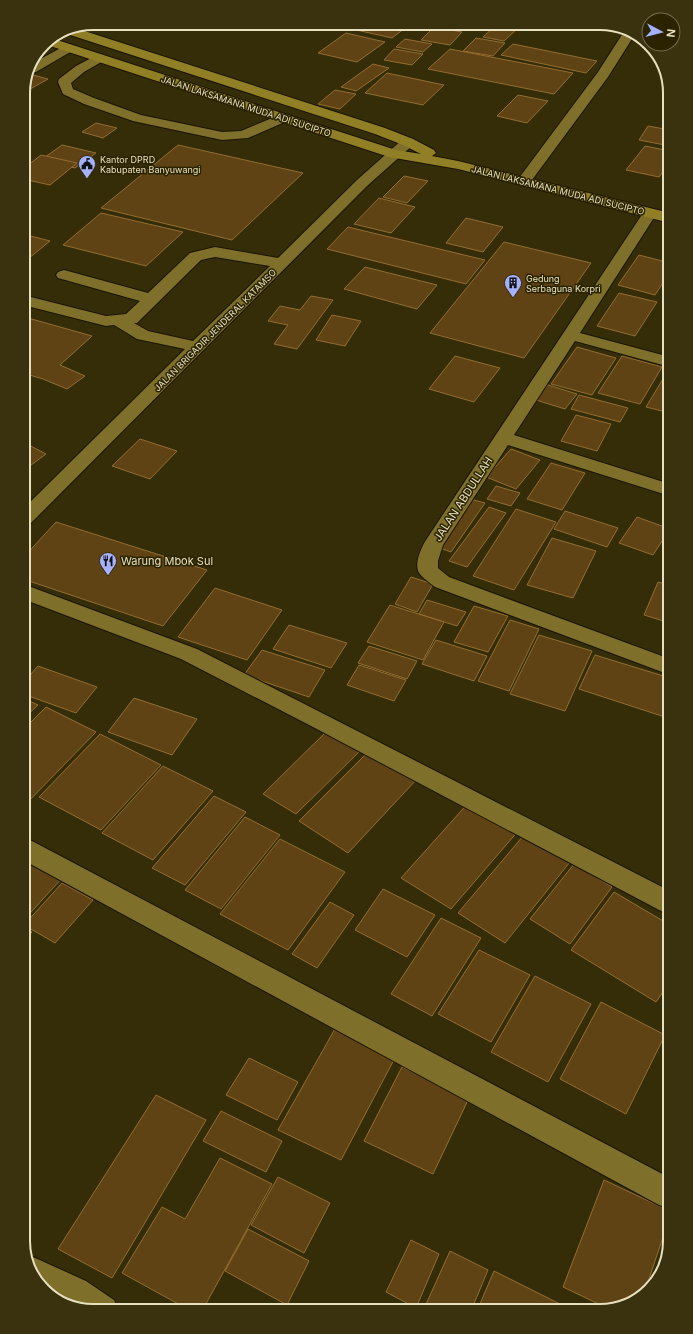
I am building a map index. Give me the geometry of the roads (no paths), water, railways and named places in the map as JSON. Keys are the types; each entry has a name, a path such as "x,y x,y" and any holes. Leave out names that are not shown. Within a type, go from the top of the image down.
{"main road":[{"name":"JALAN LAKSAMANA MUDA ADI SUCIPTO","path":"77,32 380,132 408,142 446,163"},
{"name":"JALAN LAKSAMANA MUDA ADI SUCIPTO","path":"55,44 394,154 446,163 524,181 663,216"}],"street":[{"path":"524,181 603,74 627,37"},
{"path":"36,66 68,48"},
{"path":"99,58 80,69 64,82 68,91 89,101 138,118 222,136 243,136 282,118"},
{"name":"JALAN BRIGADIR JENDERAL KATAMSO","path":"30,513 362,183 408,142"},
{"name":"JALAN ABDULLAH","path":"650,213 432,545 428,561 428,570 442,582 663,663"},
{"path":"30,302 106,321 131,319 196,256 215,252 282,263"},
{"path":"64,274 152,299"},
{"path":"117,320 143,334 197,347"},
{"path":"570,335 663,360"},
{"path":"503,437 663,488"},
{"path":"30,594 188,654 328,724 663,899"},
{"path":"30,852 663,1190"},
{"path":"41,1277 75,1292 93,1304"}],"place":[{"name":"Kantor DPRD Kabupaten Banyuwangi","path":"87,179"},
{"name":"Gedung Serbaguna Korpri","path":"513,298"},
{"name":"Warung Mbok Sul","path":"108,576"}]}
